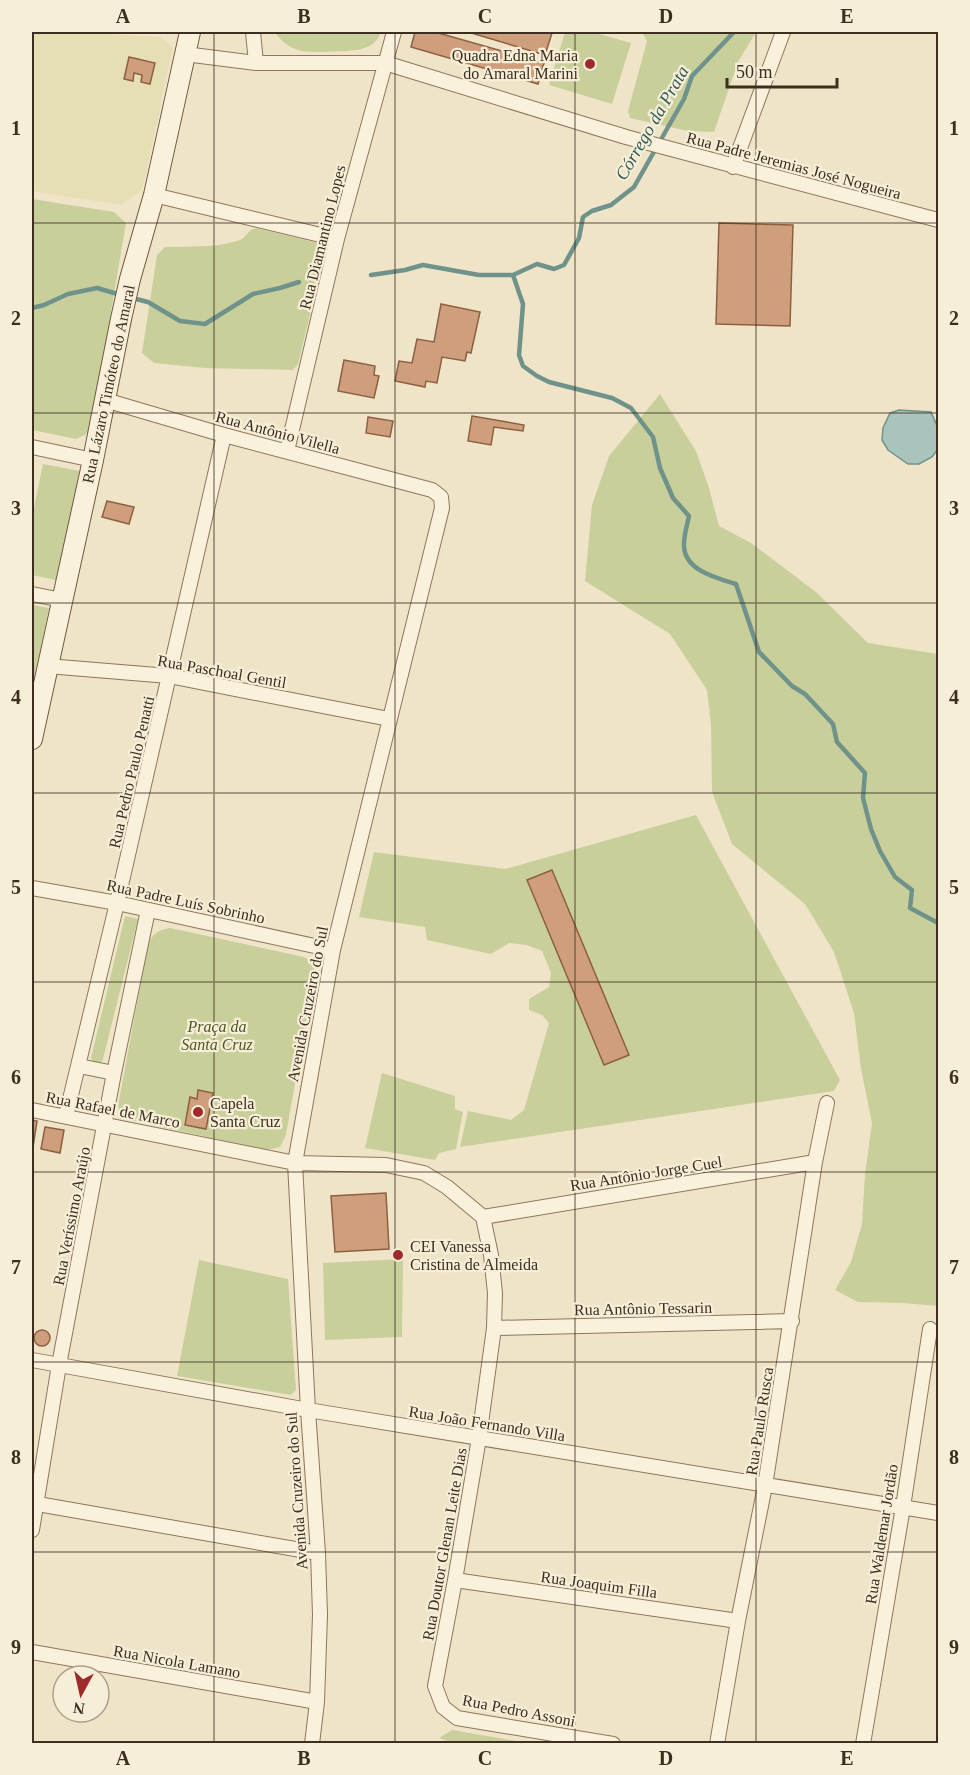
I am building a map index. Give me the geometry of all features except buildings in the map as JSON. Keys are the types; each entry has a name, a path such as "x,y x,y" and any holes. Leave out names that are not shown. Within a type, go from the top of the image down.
{"main road":[{"name":"Rua Lázaro Timóteo do Amaral","path":"32,739 93,460 121,319 154,195 190,32"}],"street":[{"path":"254,32 256,63"},
{"name":"Rua Diamantino Lopes","path":"287,451 337,239 394,32"},
{"path":"733,167 783,32"},
{"name":"Rua Padre Jeremias José Nogueira","path":"185,54 256,63 385,63 626,137 939,220"},
{"path":"154,195 337,239"},
{"name":"Rua Antônio Vilella","path":"105,400 225,435 432,490 441,497"},
{"name":"Rua Pedro Paulo Penatti","path":"66,1116 225,435"},
{"path":"32,447 93,460"},
{"name":"Avenida Cruzeiro do Sul","path":"312,1743 317,1702 320,1615 295,1163 333,950 442,508 441,497"},
{"path":"32,594 62,600"},
{"name":"Rua Paschoal Gentil","path":"47,666 170,676 389,719"},
{"name":"Rua Padre Luís Sobrinho","path":"32,888 117,903 333,950"},
{"name":"Rua Veríssimo Araújo","path":"32,1530 34,1503 59,1365 114,1074 148,910"},
{"path":"79,1066 114,1074"},
{"name":"Rua Paulo Rusca","path":"717,1743 765,1486 827,1103"},
{"name":"Rua Rafael de Marco","path":"32,1110 295,1163"},
{"name":"Rua Antônio Jorge Cuel","path":"483,1217 816,1162"},
{"path":"295,1163 386,1166 424,1173 483,1217"},
{"name":"Rua Doutor Glenan Leite Dias","path":"435,1686 479,1438 494,1328 495,1293 483,1217"},
{"name":"Rua Antônio Tessarin","path":"494,1328 792,1321"},
{"name":"Rua Waldemar Jordão","path":"863,1743 930,1329"},
{"name":"Rua João Fernando Villa","path":"32,1360 308,1410 939,1514"},
{"path":"34,1503 318,1553"},
{"name":"Rua Joaquim Filla","path":"455,1580 738,1621"},
{"name":"Rua Nicola Lamano","path":"32,1652 317,1702"},
{"name":"Rua Pedro Assoni","path":"435,1686 443,1707 457,1718 613,1743"}],"shaded area":[{"path":"32,32 161,37 173,48 142,190 121,205 32,191"}],"green space":[{"path":"275,32 381,32 374,43 365,48 321,52 301,51 293,48"},
{"name":"Quadra Edna Maria do Amaral Marini","path":"565,32 592,32 631,43 612,104 549,85"},
{"path":"636,32 756,32 738,62 714,132 688,131 630,118 628,111 647,41 643,34"},
{"path":"32,199 114,212 126,223 91,429 76,439 32,430"},
{"path":"256,228 318,243 325,252 298,364 293,370 205,368 154,363 142,353 157,255 165,247 211,246 237,241"},
{"path":"660,394 696,451 719,526 751,543 816,592 868,643 938,654 938,1306 858,1302 835,1290 851,1262 862,1224 865,1174 872,1123 861,1069 854,1013 834,952 805,904 732,844 712,792 711,725 707,690 670,634 585,581 592,505 609,456"},
{"path":"43,464 80,471 56,580 32,575 32,517"},
{"path":"32,605 49,608 32,690"},
{"path":"696,815 840,1080 834,1091 460,1147 468,1111 511,1120 524,1110 549,1023 542,1015 529,1010 529,999 549,987 551,973 542,951 526,945 509,943 491,954 427,940 425,927 359,917 374,852 505,869"},
{"path":"125,916 138,919 103,1059 101,1063 94,1064 91,1058"},
{"name":"Praça da Santa Cruz","path":"170,928 304,957 312,962 315,970 286,1135 280,1147 267,1150 130,1120 121,1115 118,1106 148,944 157,933"},
{"path":"382,1073 455,1096 455,1109 463,1112 456,1149 439,1153 435,1160 365,1148"},
{"path":"403,1259 402,1337 325,1340 323,1263"},
{"path":"199,1260 288,1279 296,1390 291,1395 177,1376"},
{"path":"452,1730 528,1743 454,1743 439,1738"}],"water":[{"path":"899,410 931,412 938,428 938,449 932,457 919,464 908,464 888,450 882,440 883,428 890,413"}],"waterway":[{"name":"Córrego da Prata","path":"371,275 423,265 479,275 513,275 537,264 554,269 564,265 579,238 583,217 592,211 611,205 634,187 684,99 692,76 734,32"},
{"path":"513,275 523,304 519,355 523,366 549,382 612,398 631,408 653,437 660,468 673,498 689,516 684,544 689,560 702,572 736,584 759,652 792,686 805,694 833,724 837,742 865,773 863,798 871,829 895,877 912,890 910,908 938,923"},
{"name":"Córrego da Prata","path":"132,298 148,302 180,321 205,324 253,294 299,282"},
{"name":"Córrego da Prata","path":"32,308 68,294 97,288 121,295"}],"place":[{"name":"Quadra Edna Maria do Amaral Marini","path":"590,64"},
{"name":"Capela Santa Cruz","path":"198,1112"},
{"name":"CEI Vanessa Cristina de Almeida","path":"398,1255"}]}
